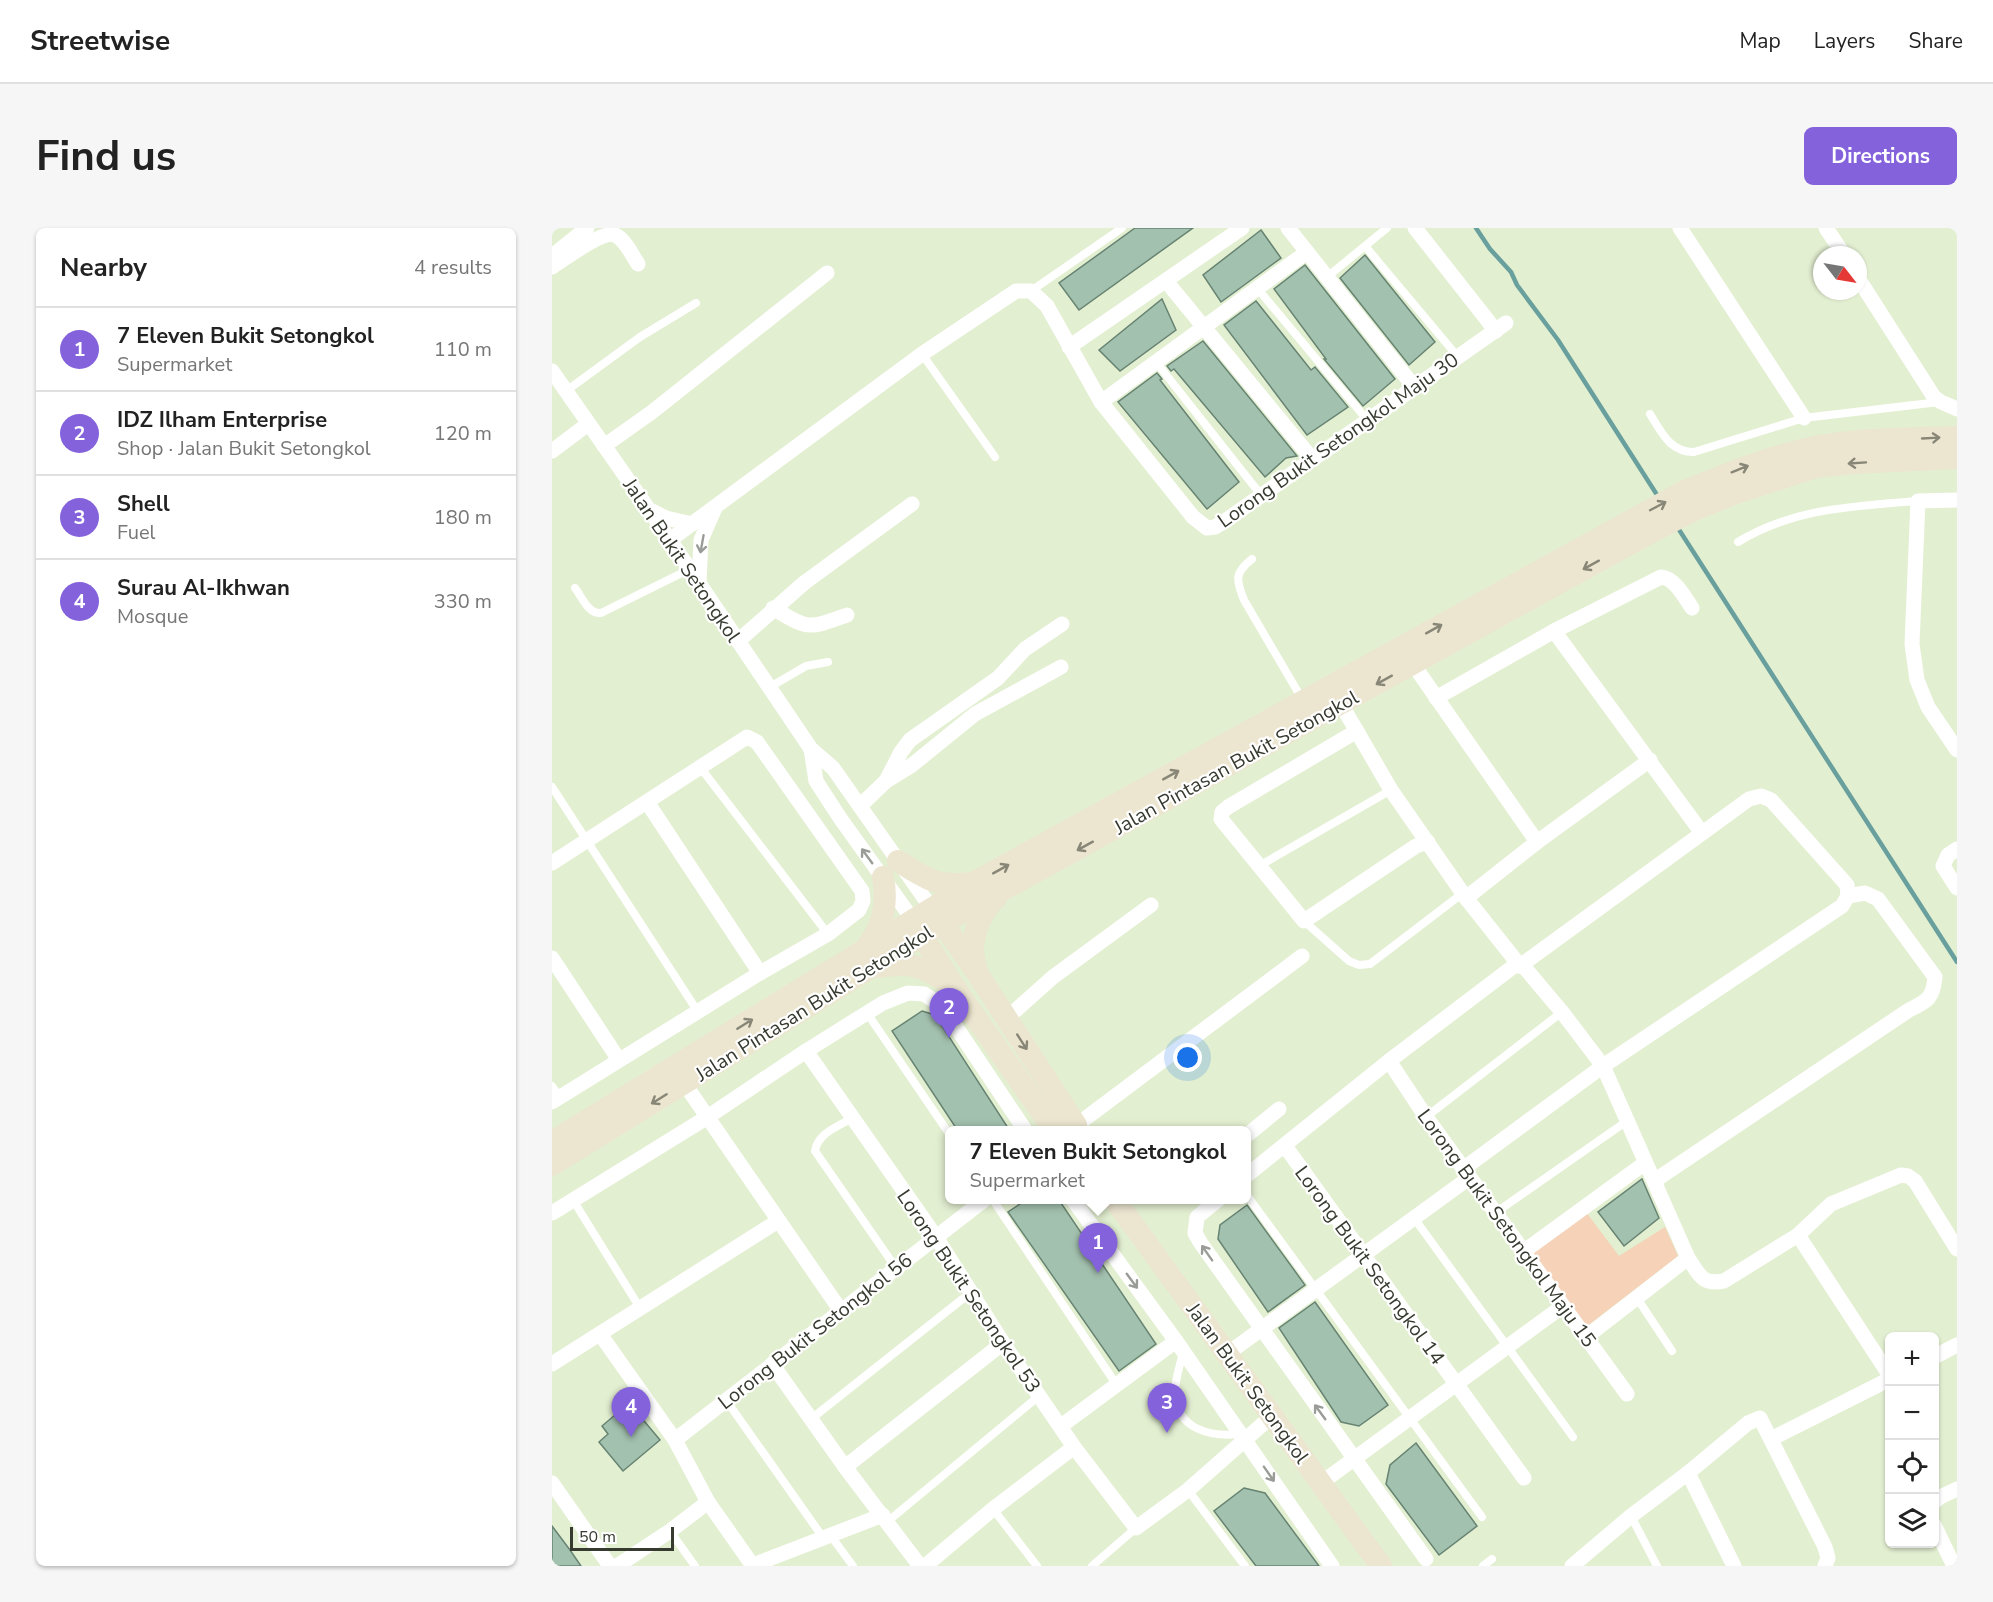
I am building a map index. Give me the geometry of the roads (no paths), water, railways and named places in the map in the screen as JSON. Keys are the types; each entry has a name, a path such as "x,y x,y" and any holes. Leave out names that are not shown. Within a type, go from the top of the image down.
{"main road":[{"name":"Jalan Pintasan Bukit Setongkol","path":"552,1142 869,958 927,922 975,882 1304,701 1690,501 1754,463 1816,447 1871,441 1957,437"},
{"name":"Jalan Pintasan Bukit Setongkol","path":"1690,501 1736,492 1816,467 1957,458"},
{"name":"Jalan Pintasan Bukit Setongkol","path":"927,922 1012,886 1341,704 1413,664 1636,529"},
{"path":"898,861 933,881 952,885 975,882"},
{"path":"883,877 886,892 885,908 869,958 903,963 931,971 955,988"},
{"path":"977,973 973,948 978,923 992,902 1012,886"},
{"name":"Jalan Bukit Setongkol","path":"927,922 977,973 1072,1126"},
{"name":"Jalan Bukit Setongkol","path":"927,922 955,988 1051,1126"},
{"name":"Jalan Pintasan Bukit Setongkol","path":"552,1165 687,1088 869,958"},
{"name":"Jalan Bukit Setongkol","path":"1125,1204 1227,1354 1380,1565"}],"street":[{"path":"552,256 587,228"},
{"path":"1069,347 1242,228"},
{"path":"1288,228 1414,388"},
{"name":"Lorong Bukit Setongkol Maju 30","path":"1031,291 1047,306 1101,402 1201,525 1207,528 1215,527 1501,327 1415,228"},
{"path":"1680,228 1804,418"},
{"path":"1826,228 1838,246"},
{"path":"552,267 587,244 610,234 616,235 622,241 638,264"},
{"path":"1101,402 1307,252"},
{"path":"604,446 670,398 827,273"},
{"path":"1166,281 1312,459"},
{"path":"670,540 922,354 1016,291 1031,291"},
{"path":"1867,292 1934,397 1957,409"},
{"name":"Jalan Bukit Setongkol","path":"552,371 690,568 811,749 833,768 898,861 927,922"},
{"path":"552,451 588,424"},
{"path":"1957,501 1918,501 1912,644 1916,671 1928,707 1957,750"},
{"path":"738,641 773,608 912,504"},
{"path":"699,583 701,540 715,507"},
{"path":"649,510 666,518 692,524"},
{"path":"1436,698 1554,631 1661,577 1667,577 1672,581 1692,608"},
{"path":"773,608 797,622 810,626 847,615"},
{"path":"886,781 910,740 998,678 1025,649 1062,624"},
{"path":"1554,631 1702,833"},
{"path":"1413,664 1538,842"},
{"path":"860,806 886,781 918,761 975,714 1061,668"},
{"path":"1341,704 1391,790 1465,895 1520,966"},
{"path":"1357,731 1228,807 1222,812 1221,819 1304,921 1416,846 1428,842"},
{"path":"552,863 747,737 757,742 862,891 863,902 859,910 828,934 619,1060 555,1095"},
{"name":"Jalan Bukit Setongkol","path":"811,749 816,780 840,818 883,877 927,922"},
{"path":"1465,895 1650,760"},
{"path":"1227,1354 1414,1218 1466,1173 1603,1066 1842,906 1848,896 1847,885 1771,800 1761,796 1749,799 1520,966"},
{"path":"647,802 760,973"},
{"path":"1957,849 1948,855 1942,866 1957,888"},
{"path":"1654,1181 1909,1010 1925,1002 1934,992 1935,977 1878,899 1865,893 1848,896"},
{"path":"1007,1018 1053,977 1152,905"},
{"path":"1078,1126 1302,956"},
{"path":"552,958 619,1060"},
{"path":"1251,1172 1389,1061 1514,966 1520,966 1525,968 1562,1012 1603,1066 1688,1258 1702,1279 1712,1283 1724,1281 1798,1235 1831,1204 1901,1175 1908,1176 1915,1181 1957,1250"},
{"path":"552,1213 703,1113 883,1002 908,993 924,994 942,1006 1022,1126"},
{"name":"Lorong Bukit Setongkol 53","path":"806,1051 936,1237 970,1293 1074,1447 1136,1528"},
{"name":"Lorong Bukit Setongkol Maju 15","path":"1389,1061 1466,1173 1627,1394"},
{"path":"687,1088 841,1311"},
{"path":"1251,1132 1280,1109"},
{"name":"Lorong Bukit Setongkol 14","path":"1285,1146 1524,1479"},
{"path":"1523,1252 1645,1164"},
{"name":"Lorong Bukit Setongkol 56","path":"675,1440 979,1204"},
{"path":"1076,1204 1180,1347 1332,1566"},
{"path":"1213,1204 1197,1217 1195,1233 1260,1330 1426,1559"},
{"path":"552,1364 778,1221"},
{"path":"1798,1235 1885,1370"},
{"path":"1586,1337 1688,1258"},
{"path":"1321,1483 1563,1306"},
{"path":"600,1334 675,1440 708,1502 753,1566 885,1519"},
{"path":"845,1467 1003,1343"},
{"path":"1939,1355 1957,1345"},
{"path":"1061,1426 1116,1384 1180,1347"},
{"path":"772,1364 845,1467 920,1566"},
{"path":"1771,1439 1885,1381"},
{"path":"1136,1528 1188,1490 1243,1437 1272,1416"},
{"path":"1579,1564 1631,1516 1688,1473 1748,1423 1760,1418 1825,1547 1828,1558 1825,1566"},
{"path":"925,1566 993,1509 1074,1447"},
{"path":"1688,1473 1734,1566"},
{"path":"552,1484 610,1566"},
{"path":"1939,1498 1957,1489"},
{"path":"617,1566 670,1531 708,1502"},
{"path":"1939,1534 1954,1566"}],"lane":[{"path":"1031,291 1122,228"},
{"path":"1327,277 1386,228"},
{"path":"1365,246 1458,357"},
{"path":"1257,288 1368,421"},
{"path":"566,391 640,337 696,303"},
{"path":"922,354 995,457"},
{"path":"1156,362 1261,495"},
{"path":"1650,414 1667,441 1676,449 1695,452 1804,418 1941,402"},
{"path":"1738,542 1785,520 1835,508 1918,501"},
{"path":"1252,558 1238,574 1237,584 1244,600 1304,701"},
{"path":"575,588 590,610 596,614 690,568"},
{"path":"770,687 806,666 828,662"},
{"path":"700,767 828,934"},
{"path":"552,787 698,1012"},
{"path":"1259,866 1391,790"},
{"path":"1304,921 1349,961 1359,965 1370,964 1465,895"},
{"path":"1426,1117 1562,1012"},
{"path":"867,1013 945,1128"},
{"path":"852,1118 822,1136 817,1142 815,1151 896,1268"},
{"path":"1495,1213 1627,1121"},
{"path":"573,1200 640,1308"},
{"path":"1251,1201 1482,1518"},
{"path":"996,1204 1116,1384"},
{"path":"1414,1218 1573,1437"},
{"path":"811,1419 970,1293"},
{"path":"1637,1298 1672,1351"},
{"path":"1180,1347 1175,1395 1182,1415 1189,1425 1209,1433 1243,1437"},
{"path":"885,1519 1040,1396"},
{"path":"726,1400 828,1538 853,1566"},
{"path":"1188,1490 1245,1566"},
{"path":"993,1509 1037,1566"},
{"path":"1631,1516 1657,1566"},
{"path":"1092,1566 1136,1528"},
{"path":"670,1531 695,1566"},
{"path":"1483,1566 1492,1559"}],"waterway":[{"path":"1476,228 1490,249 1511,272 1517,285 1558,340 1659,498"},
{"path":"1676,525 1957,962"}],"place":[{"name":"IDZ Ilham Enterprise","path":"949,1038"},
{"name":"7 Eleven Bukit Setongkol","path":"1098,1273"},
{"name":"Shell","path":"1167,1433"},
{"name":"Surau Al-Ikhwan","path":"631,1437"}]}
